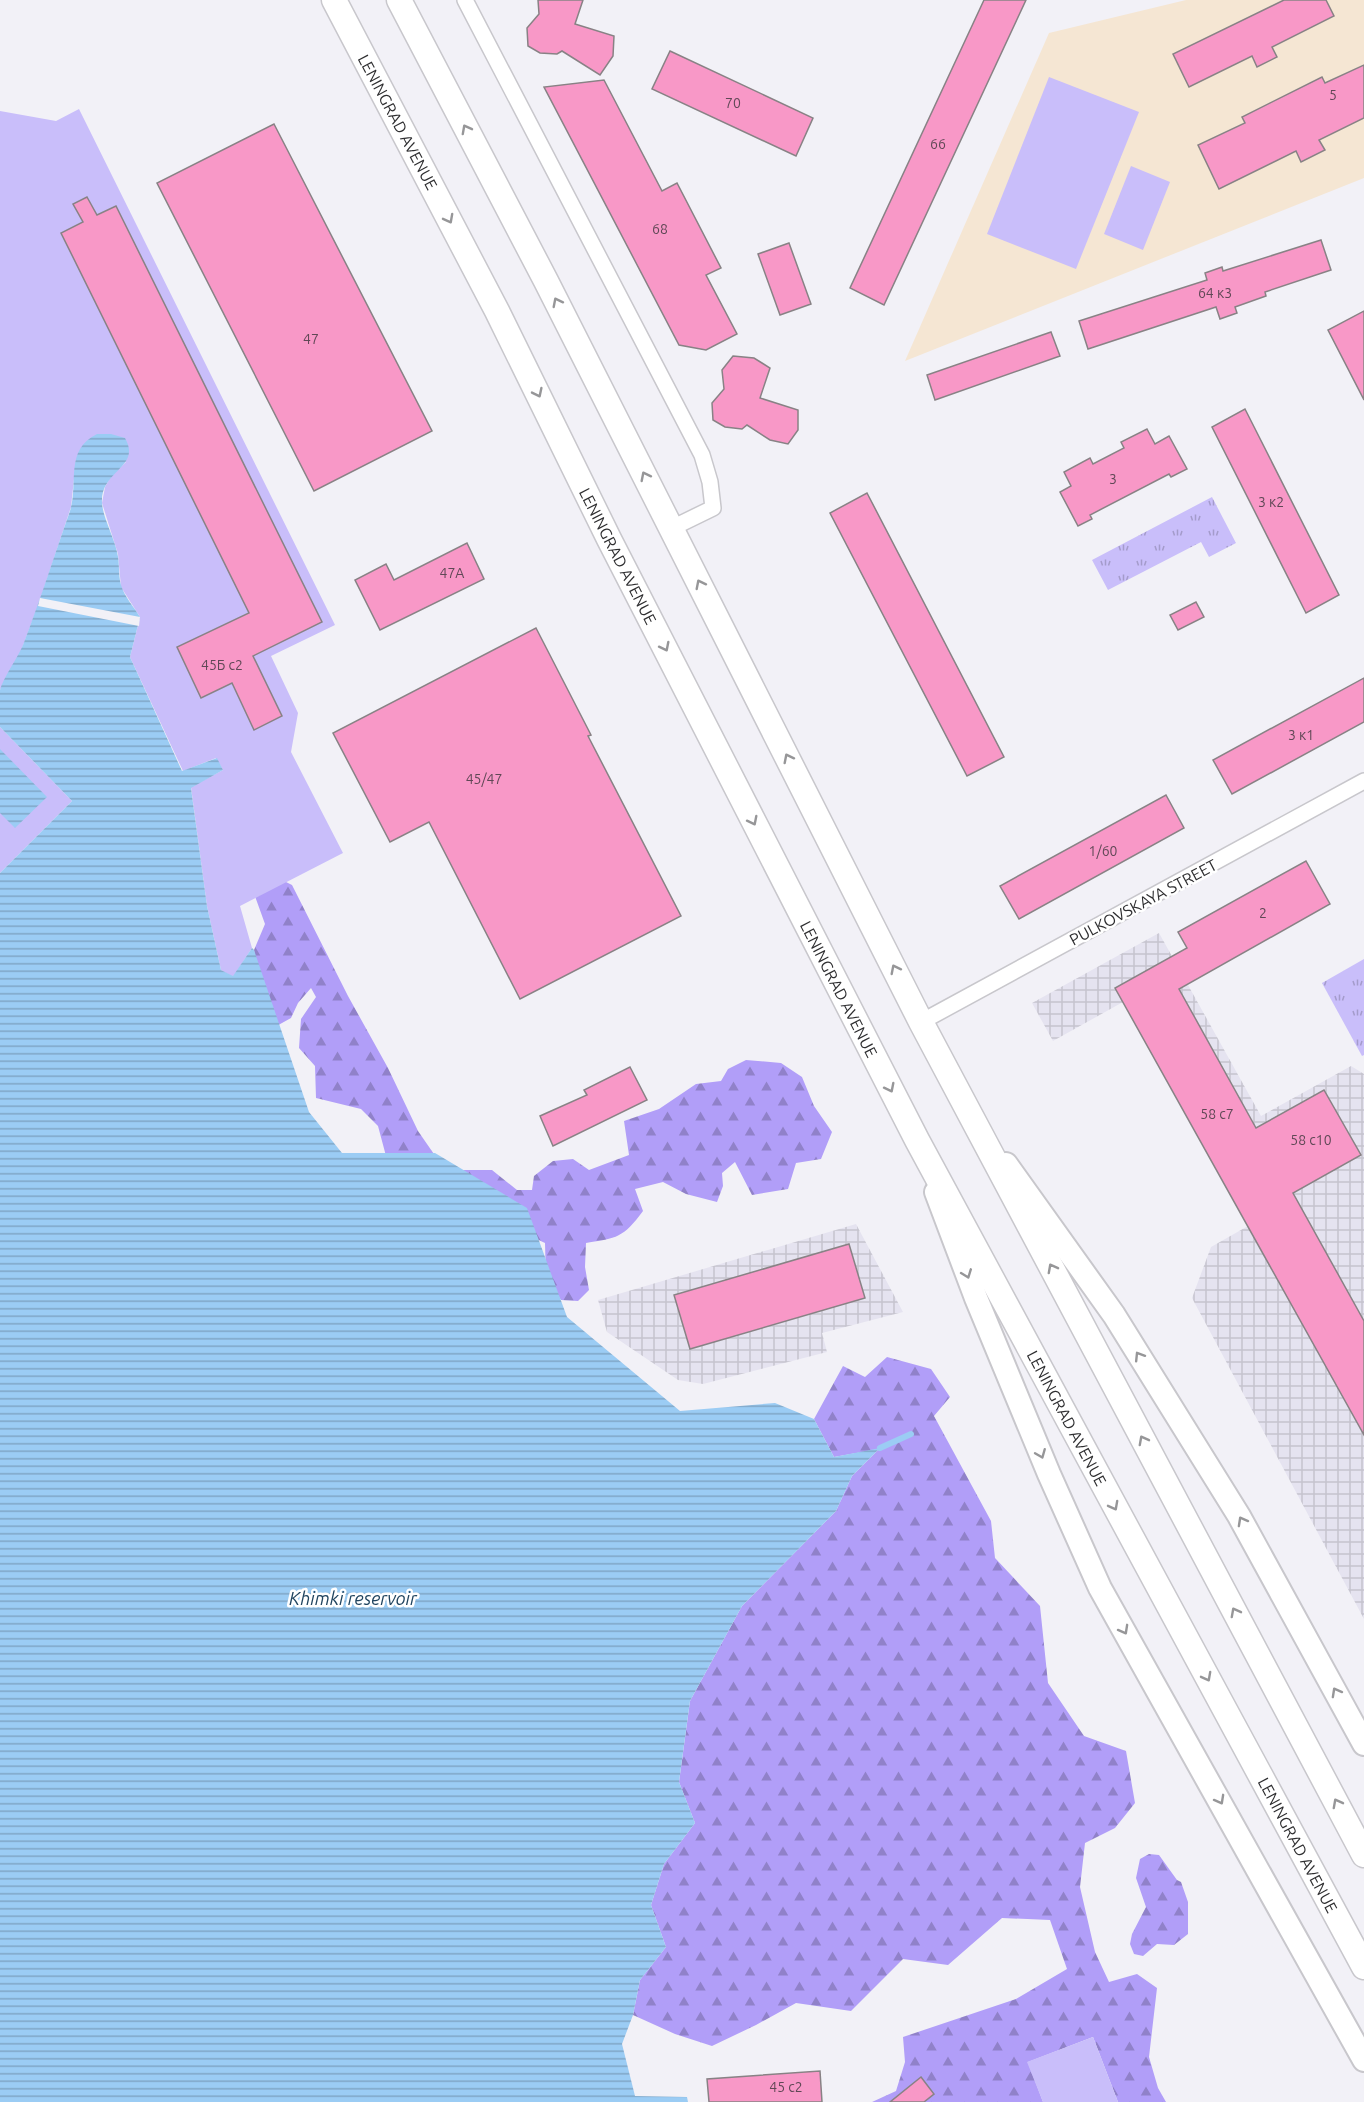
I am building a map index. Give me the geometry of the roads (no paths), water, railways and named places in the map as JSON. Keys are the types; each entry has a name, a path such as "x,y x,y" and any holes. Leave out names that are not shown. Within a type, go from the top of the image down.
{"main road":[{"name":"LENINGRAD AVENUE","path":"334,0 498,311 620,560 917,1140 1364,1967"},
{"path":"399,0 546,281 921,1022 1364,1855"},
{"path":"969,1113 1114,1315 1239,1515 1364,1743"},
{"path":"917,1140 976,1298 1100,1588 1364,2060"}],"street":[{"path":"465,0 702,455 710,482 713,508 672,528"},
{"name":"PULKOVSKAYA STREET","path":"921,1022 1364,781"}],"water":[{"name":"Khimki reservoir","path":"97,434 111,434 125,438 129,448 125,463 107,483 102,503 117,552 121,585 140,617 130,657 182,771 217,758 223,770 191,788 207,906 221,970 233,976 252,948 254,950 309,1112 342,1153 435,1153 527,1208 567,1317 680,1411 775,1403 814,1419 834,1457 880,1448 852,1476 836,1511 742,1606 690,1701 679,1782 695,1823 664,1864 651,1905 666,1947 640,1980 633,2015 622,2044 635,2096 687,2097 688,2102 0,2102 0,873 72,801 0,727 0,690 23,645 70,511 76,458 87,441"},
{"path":"0,749 47,797 15,828 0,813"}],"waterway":[{"path":"880,1448 911,1434"}]}
